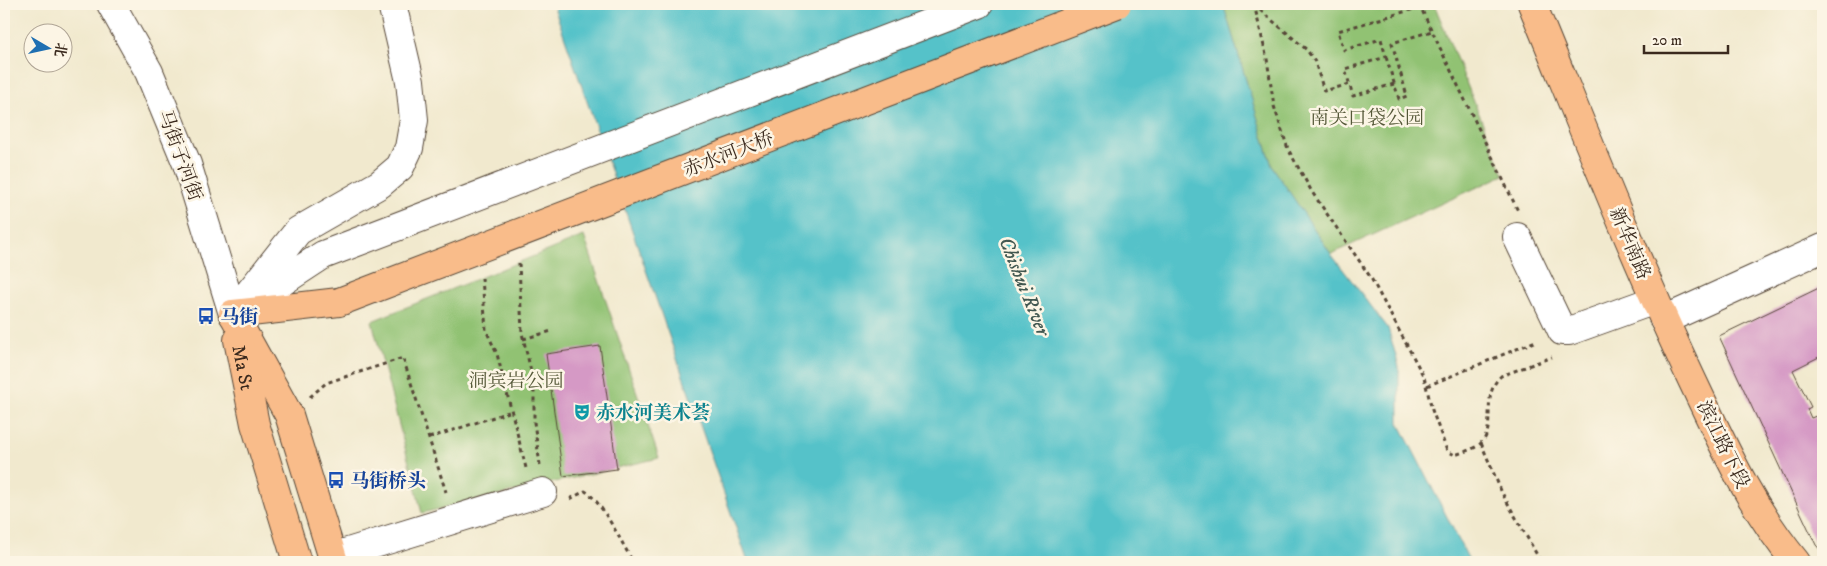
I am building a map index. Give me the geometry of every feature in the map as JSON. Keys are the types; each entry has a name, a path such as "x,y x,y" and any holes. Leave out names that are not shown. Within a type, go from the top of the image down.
{"main road":[{"name":"赤水河大桥","path":"233,314 339,302 1117,4"},
{"name":"新华南路","path":"1532,4 1659,310"},
{"name":"滨江路下段","path":"1659,310 1740,480 1777,540 1796,562"},
{"name":"Ma St","path":"233,314 288,415 333,560"},
{"name":"Ma St","path":"233,314 255,424 297,562"}],"street":[{"name":"马街子河街","path":"110,4 149,72 187,164 233,314"},
{"path":"233,314 298,231 380,184 400,167 409,148 414,120 410,81 392,4"},
{"path":"233,314 323,255 979,4"},
{"path":"1520,228 1558,343 1569,331 1659,310 1823,248"},
{"path":"333,560 538,493"}],"path":[{"path":"1254,4 1307,50 1316,62 1324,91 1350,84"},
{"path":"1254,4 1274,106 1288,149 1312,192 1371,278 1424,377 1432,410 1447,450 1456,455 1481,444 1486,435 1488,405 1494,382 1558,343"},
{"path":"1432,31 1392,43 1408,96 1398,99 1381,39 1344,50 1338,31 1420,6 1432,31 1520,228"},
{"path":"1386,57 1345,69 1353,96 1394,84"},
{"path":"519,259 523,339 534,384 534,422 540,463 538,493"},
{"path":"482,273 486,330 497,354 512,412 538,493 557,507 585,491 590,494 609,521 633,562"},
{"path":"523,339 552,331"},
{"path":"1427,386 1558,343"},
{"path":"288,415 326,383 403,358 454,519"},
{"path":"429,438 512,412"},
{"path":"1481,444 1502,493 1541,562"}],"green space":[{"name":"南关口袋公园","path":"1223,4 1434,4 1504,175 1331,254 1272,166"},
{"name":"洞宾岩公园","path":"584,236 659,458 422,513 372,321"}],"water":[{"name":"Chishui River","path":"553,4 1223,4 1272,166 1331,254 1388,328 1399,367 1399,423 1470,562 748,562"}],"building":[{"path":"1823,286 1823,355 1793,370 1811,407 1807,409 1811,418 1816,416 1823,432 1823,553 1816,545 1719,336"},
{"name":"赤水河美术荟","path":"600,346 617,469 563,476 546,354"}],"place":[{"name":"马街","path":"206,316"},
{"name":"赤水河美术荟","path":"582,412"},
{"name":"马街桥头","path":"336,480"}]}
